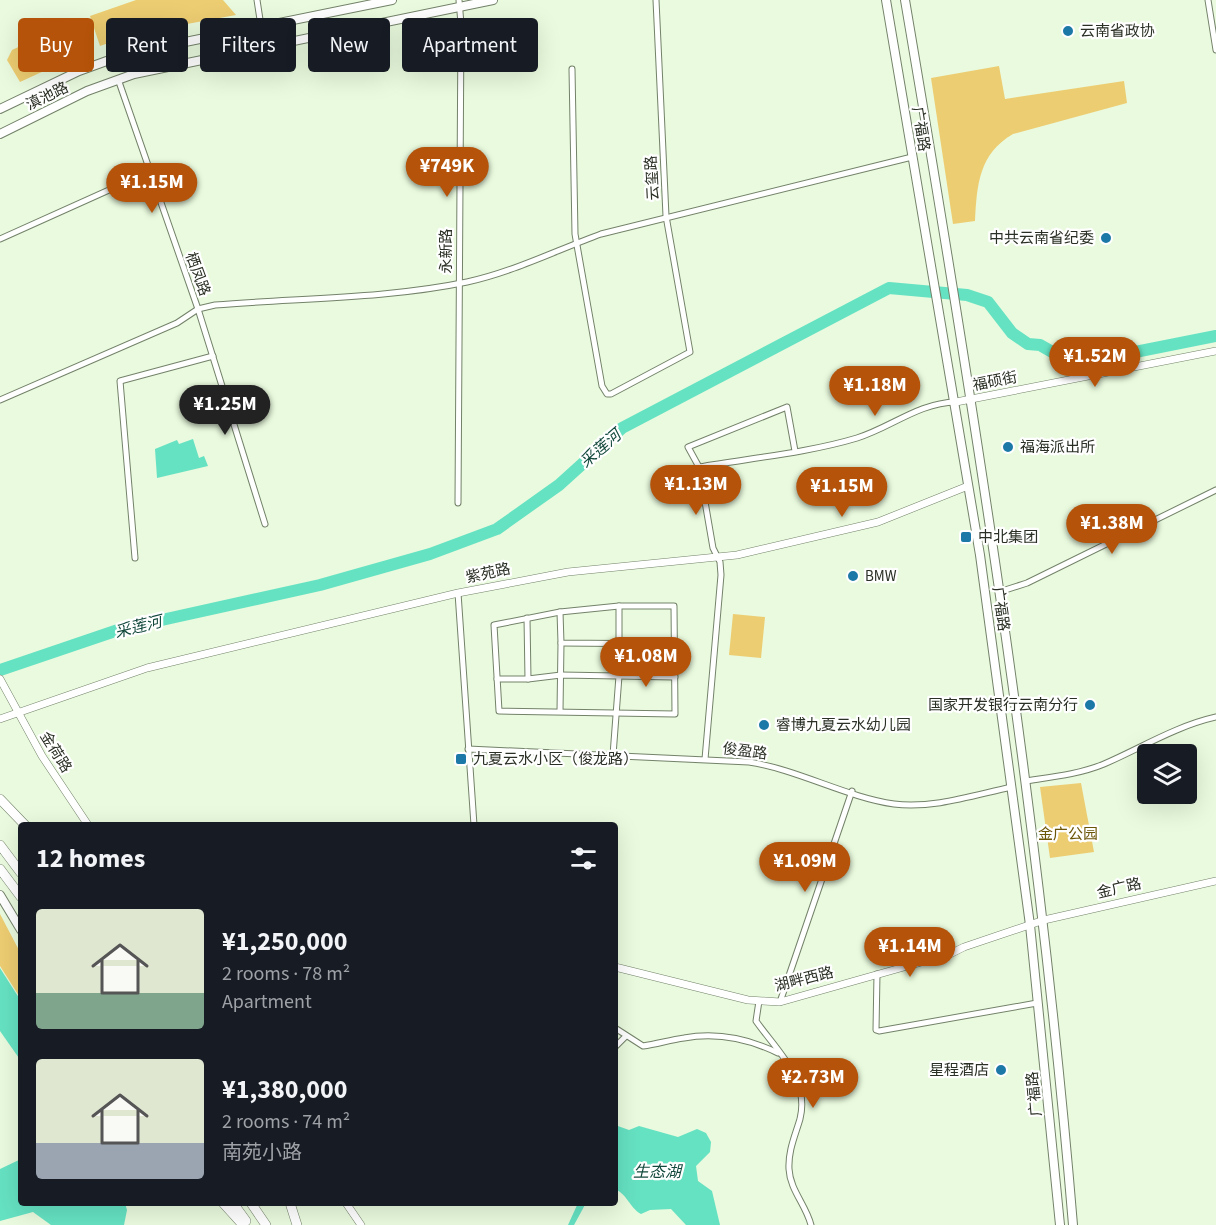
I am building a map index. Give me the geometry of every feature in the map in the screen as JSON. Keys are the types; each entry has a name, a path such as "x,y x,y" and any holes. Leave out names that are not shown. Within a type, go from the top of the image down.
{"highway":[{"path":"0,799 21,822"},
{"path":"0,845 18,869"},
{"path":"0,869 18,893"},
{"path":"226,1206 243,1225"},
{"path":"235,1206 249,1225"},
{"path":"253,1206 266,1225"},
{"path":"291,1206 297,1225"}],"main road":[{"name":"滇池路","path":"296,19 392,0"},
{"name":"滇池路","path":"0,134 118,79 459,4 494,0"},
{"name":"广福路","path":"886,0 936,303 956,402 1012,788 1030,925 1060,1225"},
{"name":"广福路","path":"905,0 970,400 1026,781 1044,920 1073,1225"},
{"name":"滇池路","path":"0,109 80,71 126,54 200,39"},
{"path":"0,895 18,925"}],"street":[{"path":"257,0 260,18"},
{"name":"云玺路","path":"577,243 602,386 608,394 690,352 666,216 656,0"},
{"path":"1208,0 1214,16 1216,50"},
{"name":"永新路","path":"458,503 459,4"},
{"path":"572,69 571,126 577,243"},
{"name":"栖凤路","path":"118,79 198,309 265,524"},
{"path":"0,400 177,323 198,309 215,304 410,290 458,283 554,254 577,243 666,216 912,157"},
{"path":"0,239 149,172"},
{"name":"福硕街","path":"956,402 1216,351"},
{"path":"135,558 120,381 213,356"},
{"path":"699,467 858,438 930,404 956,402"},
{"path":"705,759 722,575 699,467 688,447 787,407 795,451"},
{"name":"紫苑路","path":"0,719 147,668 458,593 568,572 717,558 878,522 968,486"},
{"path":"999,592 1027,583 1216,490"},
{"path":"458,593 474,822"},
{"path":"613,755 619,676 619,606"},
{"path":"619,606 674,606 675,714 499,711 494,625 560,612 619,606"},
{"path":"560,612 560,711"},
{"path":"527,618 528,679"},
{"path":"561,643 674,644"},
{"path":"497,679 528,679 561,675 675,676"},
{"name":"金荷路","path":"0,679 17,714 86,822"},
{"path":"1026,781 1081,772 1103,765 1143,745 1216,717"},
{"name":"俊盈路","path":"468,749 705,759 764,764 894,803 918,804 1012,788"},
{"path":"780,1002 852,791"},
{"name":"金广路","path":"1030,925 1216,881"},
{"name":"湖畔西路","path":"618,968 759,1002 780,1002 950,954 964,947 1030,925"},
{"path":"877,974 875,1021 876,1030 879,1031 1037,1003"},
{"path":"759,1002 756,1022 785,1057 795,1074 801,1103 800,1118 790,1152 791,1180 811,1225"},
{"path":"618,1030 643,1046 685,1037 731,1037 749,1040 785,1057"},
{"path":"618,1044 626,1036"},
{"path":"348,1206 361,1225"}],"green space":[{"path":"136,0 223,0 236,15 200,18 200,22 188,24 188,18 106,18 106,44 100,46 94,28 94,18 90,16"},
{"path":"18,47 18,72 42,72 20,82 7,60 12,50"},
{"path":"999,66 1005,99 1124,81 1127,103 1013,134 993,151 982,171 975,221 953,224 931,78"},
{"path":"733,614 765,617 761,658 729,655"},
{"name":"金广公园","path":"1081,783 1094,852 1050,858 1040,787"},
{"path":"0,914 18,948 18,994 0,966"}],"water":[{"path":"193,439 199,458 204,456 208,466 157,478 155,449 177,440 179,444"},
{"path":"0,968 18,996 18,1057 0,1031"},
{"name":"生态湖","path":"618,1126 629,1130 639,1126 678,1137 697,1129 706,1133 711,1142 710,1152 696,1166 698,1181 712,1191 720,1225 686,1225 671,1209 650,1210 641,1214 618,1191"},
{"path":"18,1160 18,1206 126,1206 124,1225 51,1225 33,1212 0,1221 0,1169"},
{"path":"577,1206 584,1206 574,1225 568,1225"}],"waterway":[{"name":"采莲河","path":"0,670 121,629 320,585 430,554 497,529 559,485 622,428 889,288 967,295 988,302 1012,333 1028,344 1040,345 1068,361 1080,363 1216,336"}],"place":[{"name":"云南省政协","path":"1068,31"},
{"name":"中共云南省纪委","path":"1106,238"},
{"name":"福海派出所","path":"1008,447"},
{"name":"中北集团","path":"966,537"},
{"name":"BMW","path":"853,576"},
{"name":"国家开发银行云南分行","path":"1090,705"},
{"name":"睿博九夏云水幼儿园","path":"764,725"},
{"name":"九夏云水小区（俊龙路）","path":"461,759"},
{"name":"星程酒店","path":"1001,1070"}]}
